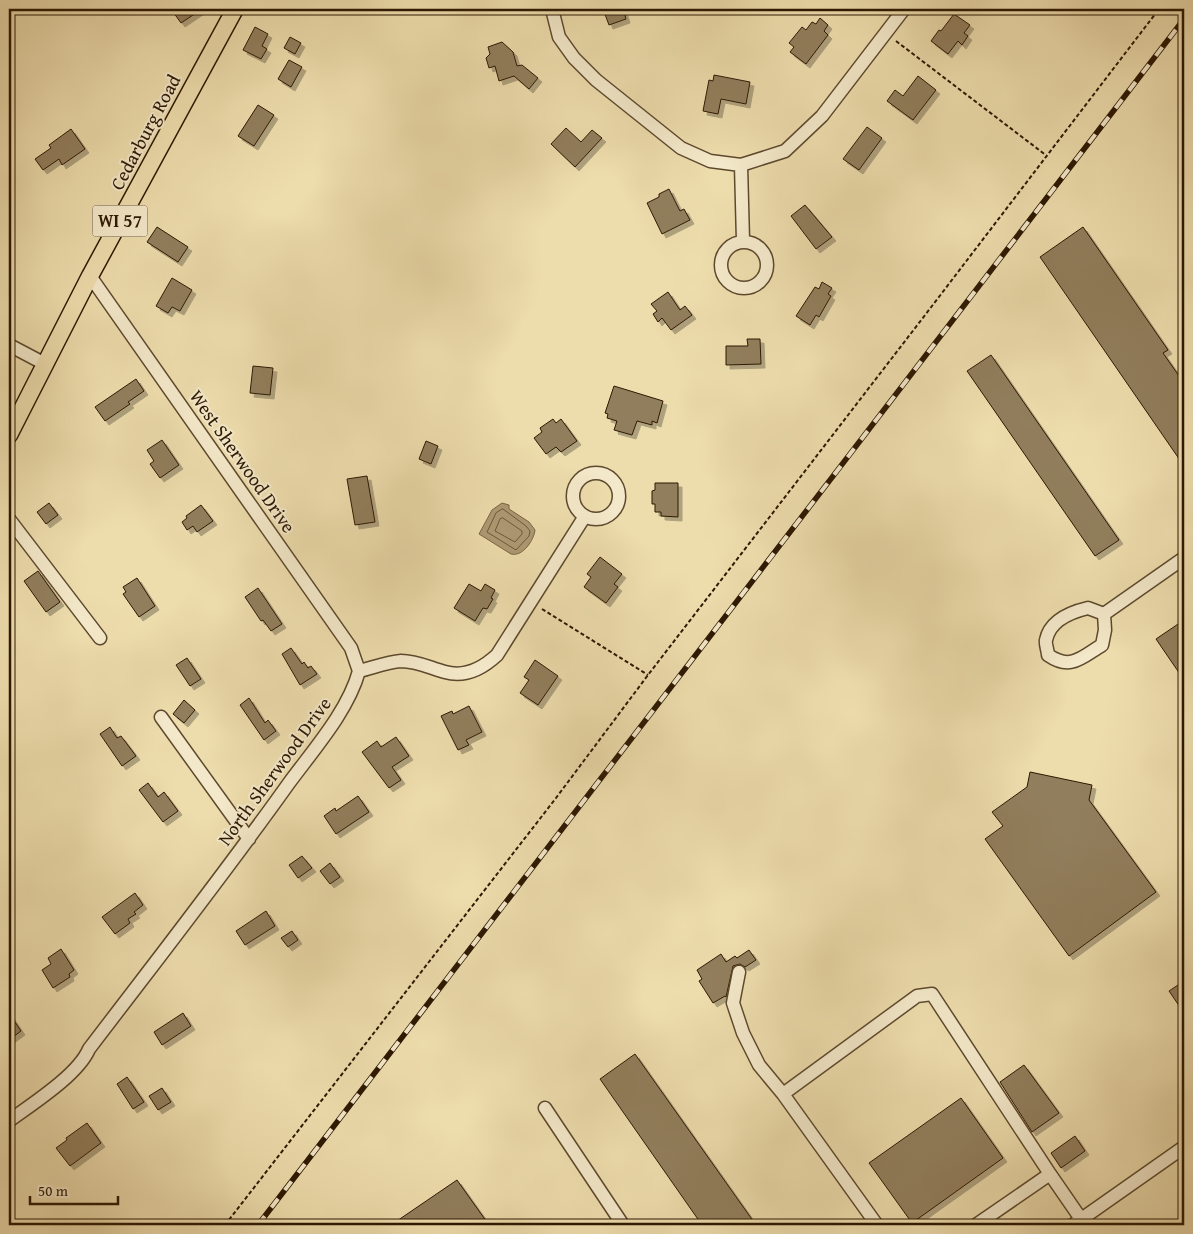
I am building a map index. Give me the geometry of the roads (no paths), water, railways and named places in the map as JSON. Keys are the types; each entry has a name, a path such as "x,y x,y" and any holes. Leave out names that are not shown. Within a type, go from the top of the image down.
{"main road":[{"name":"Cedarburg Road","path":"9,435 90,276 235,9"}],"street":[{"path":"552,9 559,37 574,58 596,80 681,148 710,162 741,165 785,151 822,116 904,9"},
{"path":"741,165 743,241"},
{"name":"West Sherwood Drive","path":"90,276 350,648 360,671"},
{"path":"9,345 45,364"},
{"path":"360,671 400,661 420,663 456,674 484,667 497,655 585,516"},
{"path":"9,519 100,638"},
{"path":"1104,614 1184,558"},
{"path":"1088,608 1104,614 1105,630 1102,645 1074,663 1057,661 1048,655 1046,641 1052,626 1072,612 1088,608"},
{"name":"North Sherwood Drive","path":"9,1121 52,1091 86,1057 89,1049 249,840 341,711 355,686 360,671"},
{"path":"161,718 249,840"},
{"path":"739,972 733,1003 743,1033 759,1065 783,1094 877,1225"},
{"path":"783,1094 917,996 932,994 1050,1174 1077,1222 1184,1147"},
{"path":"545,1108 623,1225"},
{"path":"976,1225 1050,1174"}],"water":[{"path":"502,503 509,505 509,509 529,522 535,530 533,538 520,553 511,554 479,534 492,510"}],"railway":[{"path":"258,1225 1184,19"}]}
